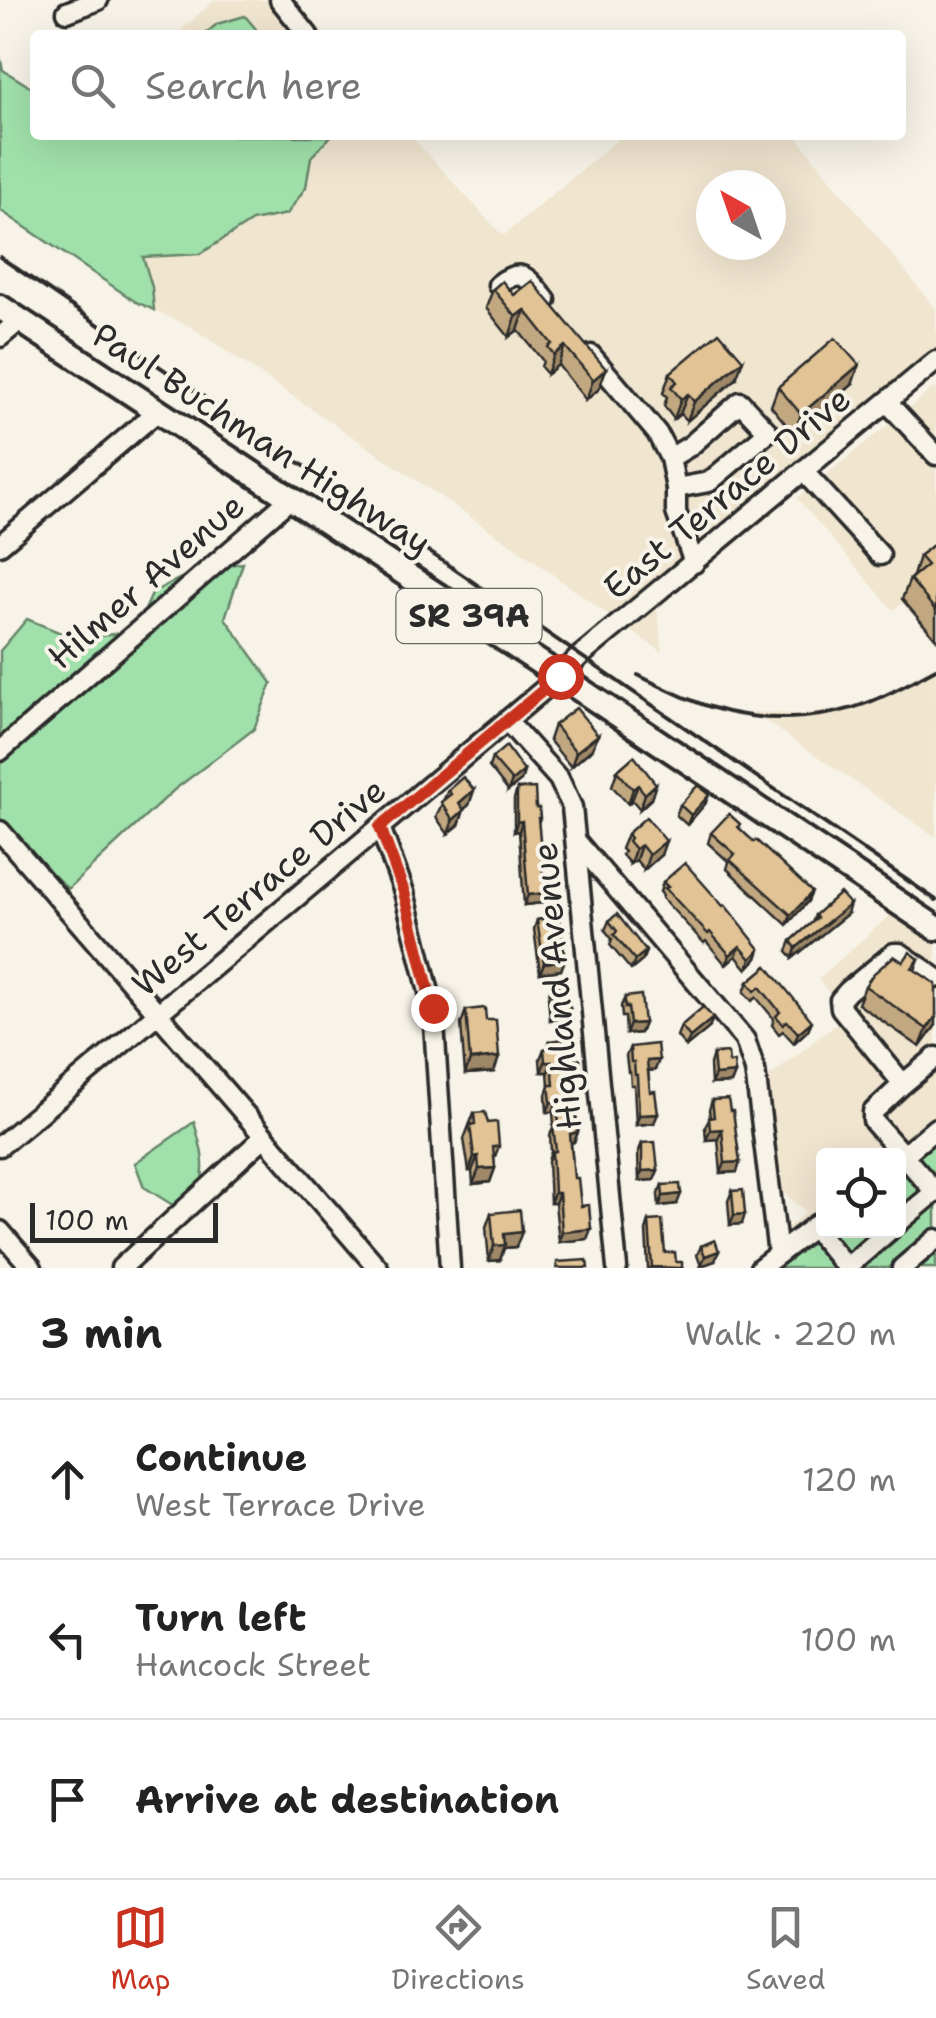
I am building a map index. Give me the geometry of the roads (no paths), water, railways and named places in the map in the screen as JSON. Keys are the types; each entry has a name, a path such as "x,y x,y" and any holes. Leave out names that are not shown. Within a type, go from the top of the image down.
{"main road":[{"name":"Paul Buchman Highway","path":"10,314 936,928"}],"street":[{"path":"67,12 98,0"},
{"path":"280,0 304,30"},
{"path":"498,286 508,277 528,278 657,433 670,458 676,512 694,564"},
{"path":"0,337 10,314"},
{"name":"East Terrace Drive","path":"560,676 936,361"},
{"path":"670,458 690,446 740,402 768,432 709,482 676,488"},
{"path":"887,402 936,456"},
{"path":"0,545 158,410"},
{"path":"804,472 880,555"},
{"name":"Hilmer Avenue","path":"0,752 290,499"},
{"name":"West Terrace Drive","path":"0,1146 560,676"},
{"name":"Highland Avenue","path":"506,721 560,779 572,807 616,1268"},
{"path":"380,827 404,892 433,1008 450,1268"},
{"path":"0,832 378,1268"},
{"path":"576,842 745,1040 755,1070 778,1254"},
{"path":"903,1084 841,1008 840,1000 894,953 930,974 936,954"},
{"path":"893,1148 873,1121 873,1112 936,1057"},
{"path":"906,1154 936,1128"},
{"path":"121,1268 264,1137"},
{"path":"906,1163 936,1192 906,1216"},
{"path":"760,1268 816,1225"},
{"path":"0,1230 32,1268"},
{"path":"828,1238 847,1268 881,1238"},
{"path":"902,1268 936,1238"}],"railway":[{"path":"0,257 936,900"},
{"path":"638,675 712,708 786,718 852,708 885,696 936,669"}]}
